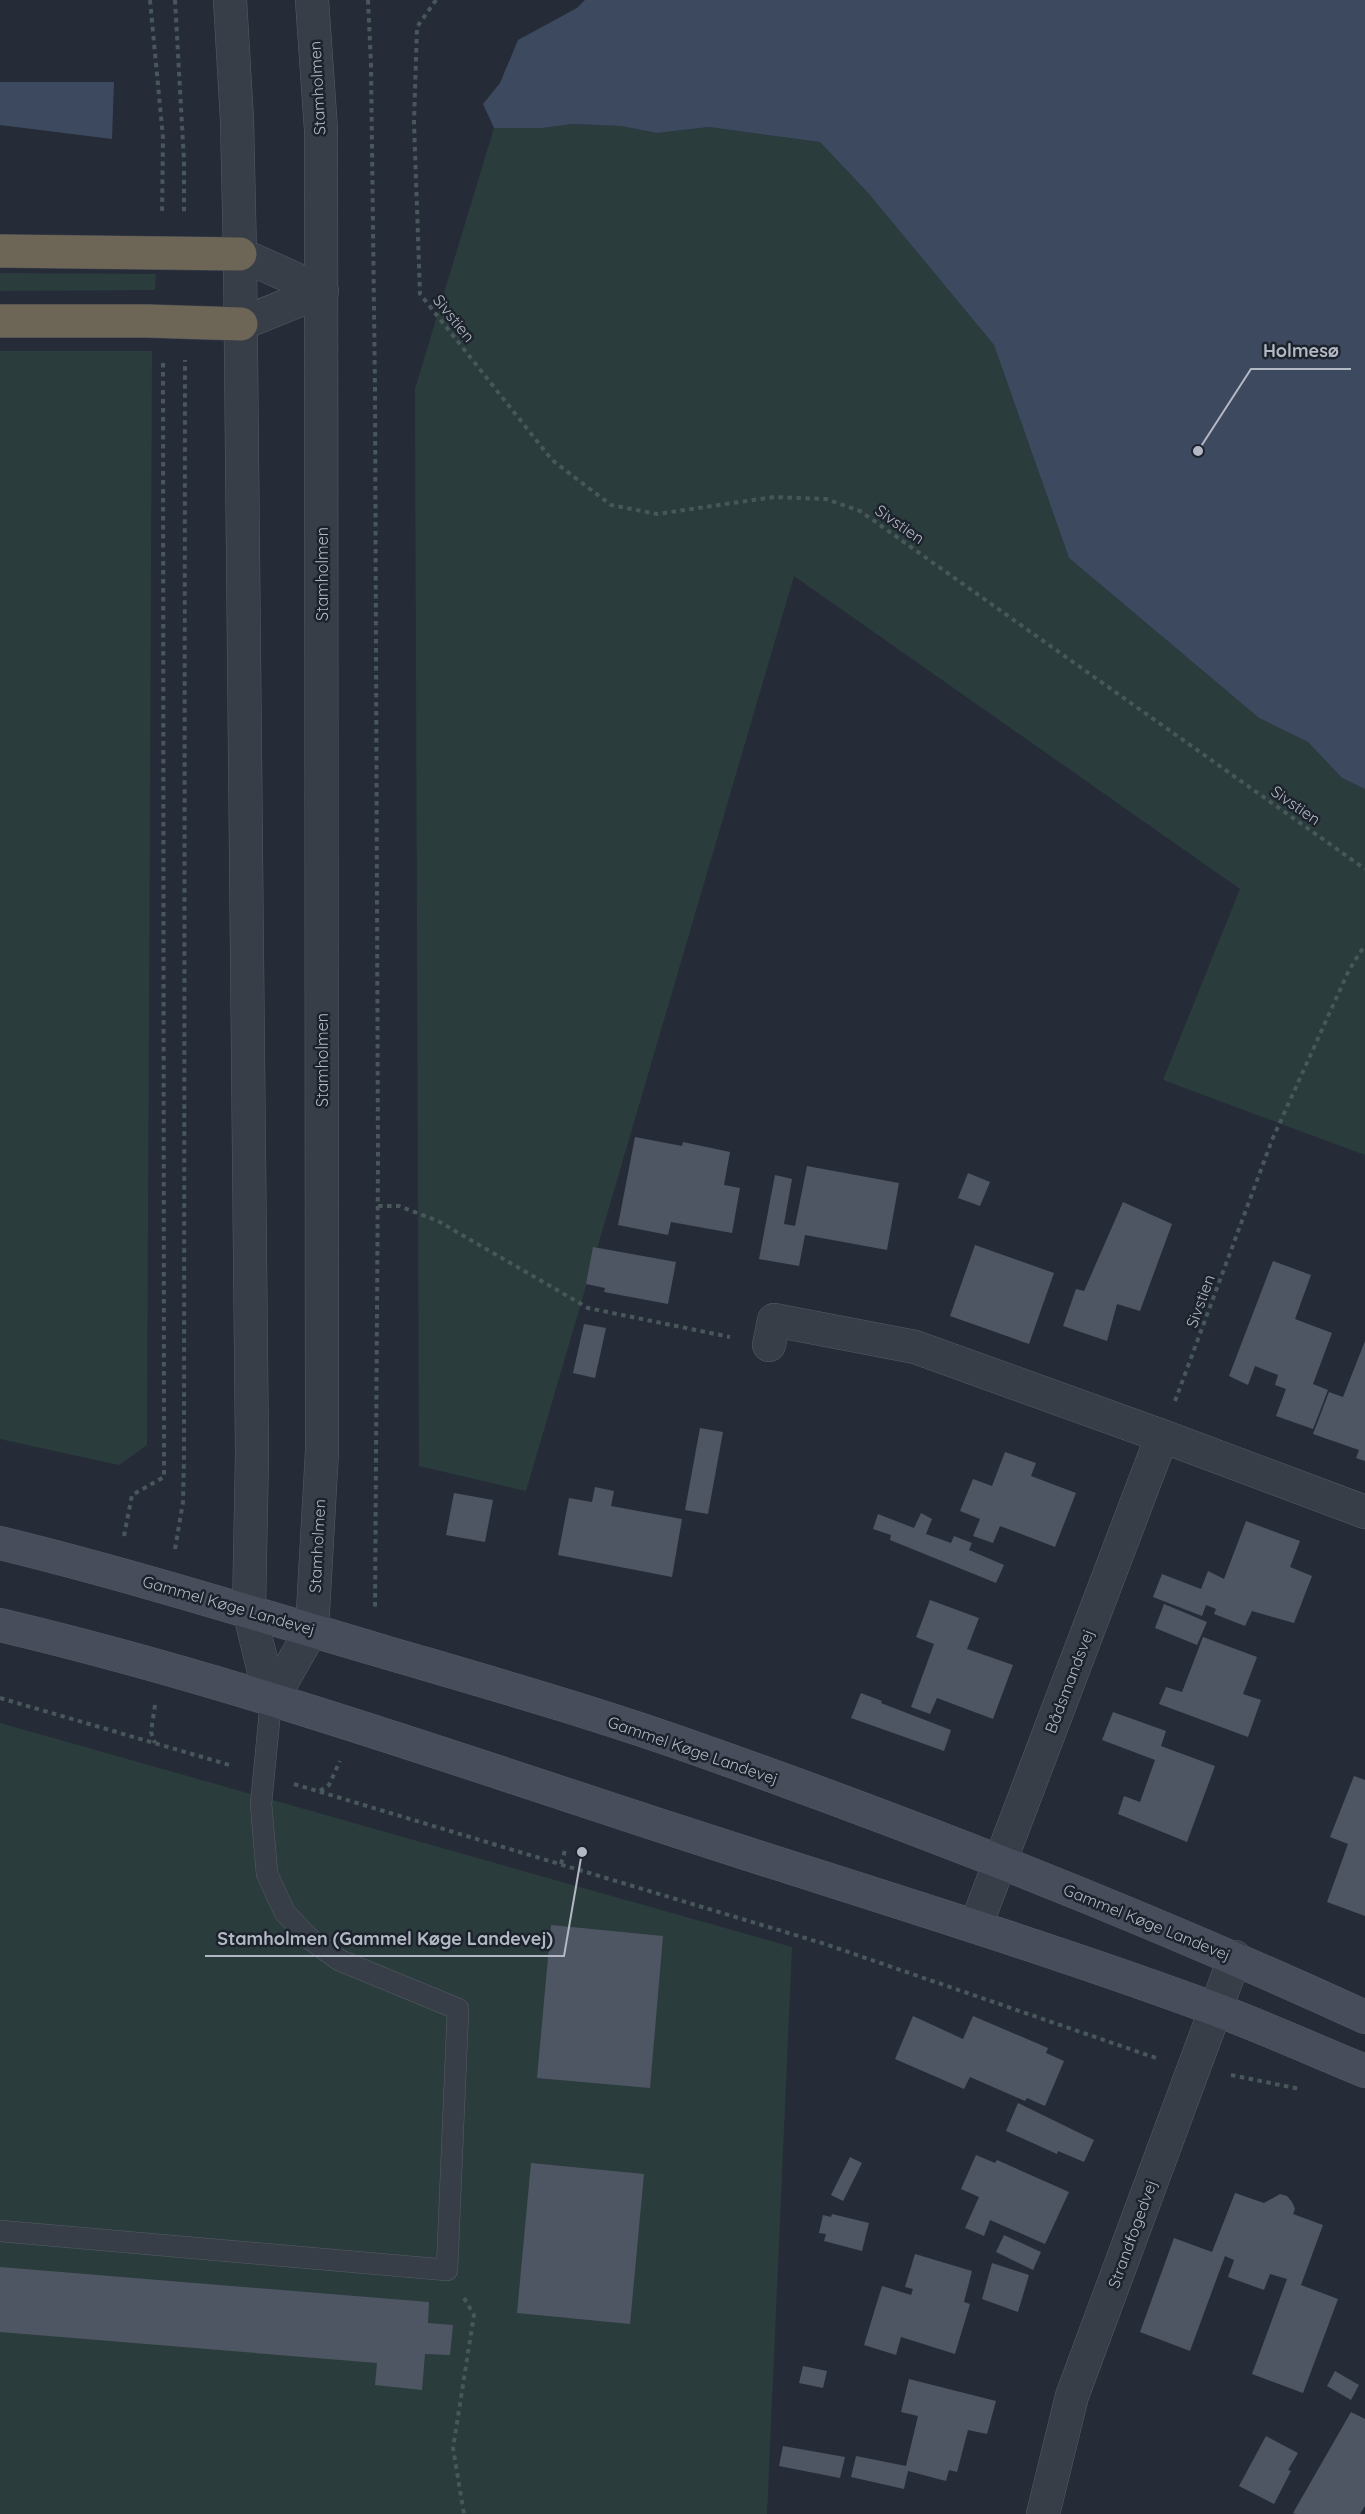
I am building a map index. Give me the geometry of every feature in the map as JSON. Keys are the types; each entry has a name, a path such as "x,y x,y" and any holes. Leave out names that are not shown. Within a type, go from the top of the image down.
{"highway":[{"path":"0,251 240,254"},
{"path":"0,321 241,324"}],"main road":[{"name":"Gammel Køge Landevej","path":"0,1543 117,1572 249,1610 681,1743 1000,1862 1235,1957 1365,2017"},
{"path":"0,1625 88,1646 271,1701 976,1925 1215,2009 1365,2071"}],"street":[{"path":"230,0 237,120 241,324 252,1454 249,1610 271,1701"},
{"name":"Stamholmen","path":"271,1701 312,1629 322,1451 321,130 312,0"},
{"path":"240,254 322,291"},
{"path":"241,324 322,291"},
{"path":"769,1345 774,1320 915,1347 1365,1512"},
{"name":"Bådsmandsvej","path":"976,1925 1162,1436"},
{"name":"Strandfogedvej","path":"1043,2514 1072,2396 1235,1957"}],"lane":[{"path":"0,2231 447,2270 458,2009 339,1960 310,1939 285,1913 267,1874 261,1804 271,1701"}],"path":[{"path":"150,0 172,254"},
{"path":"172,254 184,161 175,0"},
{"path":"368,0 371,64 375,392 378,1206 374,1649"},
{"name":"Sivstien","path":"436,0 417,27 414,123 420,294 552,460 611,505 657,514 774,497 826,500 861,511 1365,869"},
{"path":"117,1572 132,1495 164,1477 161,500 174,323"},
{"path":"170,1587 183,1502 184,1458 174,323"},
{"name":"Sivstien","path":"1162,1436 1272,1140 1349,970 1365,945"},
{"path":"378,1206 399,1206 438,1221 588,1308 769,1345"},
{"path":"0,1698 351,1800 825,1944 1129,2050 1194,2068 1308,2090"},
{"path":"561,1864 566,1847"},
{"path":"447,2270 474,2315 453,2448 465,2514"}],"shaded area":[{"path":"573,124 621,126 657,133 709,127 820,142 869,194 994,345 1069,558 1259,718 1308,742 1342,778 1365,789 1365,1155 1163,1080 1240,889 794,576 526,1491 419,1466 415,389 494,128 542,128"},
{"path":"0,273 156,274 155,290 0,291"},
{"path":"0,351 152,351 147,1445 119,1465 0,1439"},
{"path":"0,1723 792,1947 767,2514 0,2514"}],"water":[{"path":"585,0 1365,0 1365,789 1342,778 1308,742 1259,718 1069,558 994,345 869,194 820,142 709,127 657,133 621,126 573,124 542,128 494,128 483,104 500,83 518,40 577,8"},
{"path":"0,82 114,82 112,139 0,125"}],"building":[{"path":"635,1137 682,1146 683,1142 730,1152 724,1185 740,1188 732,1233 671,1222 668,1235 618,1225"},
{"path":"807,1166 899,1183 887,1250 805,1235 799,1266 759,1259 775,1175 792,1179 784,1224 795,1226"},
{"path":"968,1173 990,1182 980,1206 958,1198"},
{"path":"1123,1202 1172,1224 1140,1311 1117,1304 1107,1341 1063,1326 1076,1289 1084,1291"},
{"path":"975,1245 1054,1273 1029,1344 950,1316"},
{"path":"593,1247 676,1262 668,1304 604,1292 605,1288 586,1284"},
{"path":"1273,1261 1311,1275 1295,1319 1332,1333 1313,1384 1328,1390 1313,1429 1276,1416 1286,1389 1275,1385 1278,1375 1255,1366 1248,1385 1229,1376"},
{"path":"584,1324 606,1328 595,1378 573,1373"},
{"path":"1365,1341 1365,1461 1356,1458 1359,1450 1313,1434 1329,1392 1343,1397"},
{"path":"700,1428 723,1432 708,1514 685,1510"},
{"path":"1005,1452 1036,1463 1031,1476 1076,1493 1055,1547 1000,1526 993,1543 973,1536 980,1519 960,1511 973,1479 992,1486"},
{"path":"595,1487 614,1491 611,1506 682,1519 672,1577 558,1555 569,1498 592,1502"},
{"path":"454,1493 493,1500 485,1542 446,1535"},
{"path":"921,1513 932,1519 926,1534 951,1543 954,1536 972,1543 969,1550 1004,1565 996,1583 890,1540 891,1535 873,1529 878,1514 914,1528"},
{"path":"1246,1521 1300,1541 1290,1567 1312,1576 1294,1623 1252,1611 1245,1626 1214,1614 1216,1609 1206,1605 1202,1616 1153,1597 1162,1574 1201,1589 1208,1571 1224,1579"},
{"path":"930,1600 979,1618 967,1649 1013,1665 993,1719 937,1698 930,1714 911,1707 934,1644 916,1637"},
{"path":"1164,1604 1207,1622 1197,1645 1155,1628"},
{"path":"1203,1637 1257,1657 1243,1694 1261,1700 1248,1737 1159,1704 1166,1687 1182,1692"},
{"path":"861,1693 951,1730 944,1751 851,1718"},
{"path":"1113,1712 1166,1731 1161,1746 1215,1766 1187,1842 1118,1814 1124,1796 1140,1802 1155,1760 1102,1740"},
{"path":"1354,1776 1365,1780 1365,1916 1327,1902 1348,1844 1330,1837"},
{"path":"551,1925 663,1936 650,2088 537,2078"},
{"path":"913,2016 963,2039 973,2016 1048,2048 1046,2053 1064,2061 1045,2106 1027,2098 1025,2101 970,2077 964,2089 895,2059"},
{"path":"1018,2103 1094,2140 1084,2162 1058,2151 1057,2154 1006,2131"},
{"path":"976,2155 995,2163 997,2160 1069,2192 1045,2244 990,2220 984,2236 965,2228 979,2197 961,2189"},
{"path":"850,2157 862,2163 843,2201 831,2195"},
{"path":"531,2163 644,2174 630,2324 517,2313"},
{"path":"1235,2193 1264,2203 1280,2194 1287,2196 1295,2209 1293,2214 1323,2225 1301,2285 1338,2299 1303,2393 1252,2374 1287,2279 1270,2274 1264,2290 1228,2277 1234,2260 1225,2256 1190,2351 1140,2332 1174,2238 1212,2252"},
{"path":"832,2214 869,2223 862,2251 824,2241 826,2234 819,2233 823,2215 831,2217"},
{"path":"1004,2235 1041,2252 1033,2270 996,2252"},
{"path":"915,2254 972,2271 964,2302 970,2304 955,2354 901,2337 896,2355 864,2345 882,2286 911,2295 913,2289 905,2287"},
{"path":"992,2263 1029,2275 1018,2312 982,2299"},
{"path":"0,2267 429,2302 428,2323 453,2325 450,2355 425,2354 422,2390 375,2385 377,2363 0,2332"},
{"path":"803,2366 827,2371 823,2388 799,2383"},
{"path":"1335,2371 1359,2385 1351,2400 1327,2386"},
{"path":"909,2379 996,2401 987,2434 968,2430 957,2472 949,2470 946,2481 908,2471 904,2489 851,2477 856,2456 906,2466 918,2416 901,2412"},
{"path":"1351,2412 1365,2419 1365,2506 1360,2514 1293,2513"},
{"path":"1266,2436 1298,2453 1288,2470 1291,2471 1274,2504 1239,2486"},
{"path":"783,2446 845,2457 840,2478 779,2466"}],"place":[{"name":"Holmesø","path":"1198,451"},
{"name":"Stamholmen (Gammel Køge Landevej)","path":"582,1852"}]}
